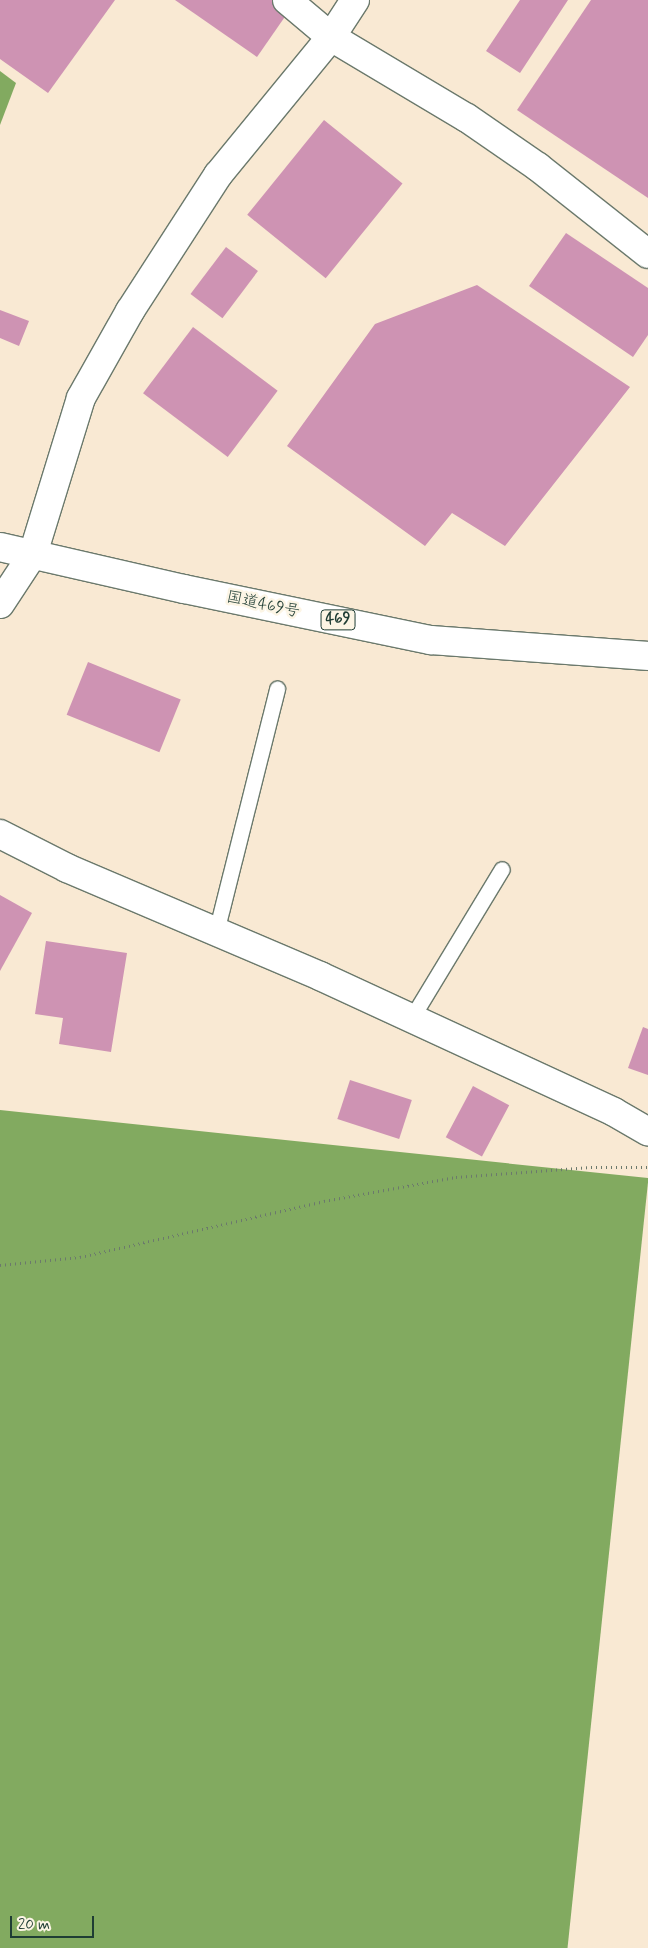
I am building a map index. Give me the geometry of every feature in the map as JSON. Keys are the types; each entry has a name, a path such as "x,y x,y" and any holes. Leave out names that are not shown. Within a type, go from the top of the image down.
{"main road":[{"path":"287,0 331,37 467,118 538,167 648,254"},
{"path":"0,604 33,554 81,398 130,311 218,175 331,37 355,0"},
{"name":"国道469号","path":"0,546 184,589 431,640 648,656"},
{"path":"0,834 67,868 320,976 614,1112 648,1132"}],"lane":[{"path":"216,932 278,689"},
{"path":"411,1019 502,869"}],"path":[{"path":"0,1265 80,1257 324,1201 456,1177 591,1166 648,1167"}],"green space":[{"path":"0,71 16,83 0,125"},
{"path":"0,1110 648,1178 568,1948 0,1948"}],"building":[{"path":"0,0 115,0 48,93 0,59"},
{"path":"175,0 279,0 291,8 257,57"},
{"path":"520,0 568,0 520,73 486,51"},
{"path":"591,0 648,0 648,198 517,110"},
{"path":"324,120 402,184 326,278 247,215"},
{"path":"566,233 648,288 648,335 633,357 529,286"},
{"path":"226,247 258,271 222,318 190,294"},
{"path":"477,285 630,387 505,546 452,513 425,546 287,446 375,324"},
{"path":"0,310 29,321 19,346 0,338"},
{"path":"193,327 278,391 228,457 143,393"},
{"path":"88,662 181,699 159,752 67,715"},
{"path":"0,895 32,913 0,971"},
{"path":"46,941 127,953 111,1052 59,1044 63,1018 35,1014"},
{"path":"643,1027 648,1029 648,1075 628,1068"},
{"path":"350,1080 412,1100 399,1139 337,1119"},
{"path":"473,1086 509,1105 482,1156 446,1137"}]}
